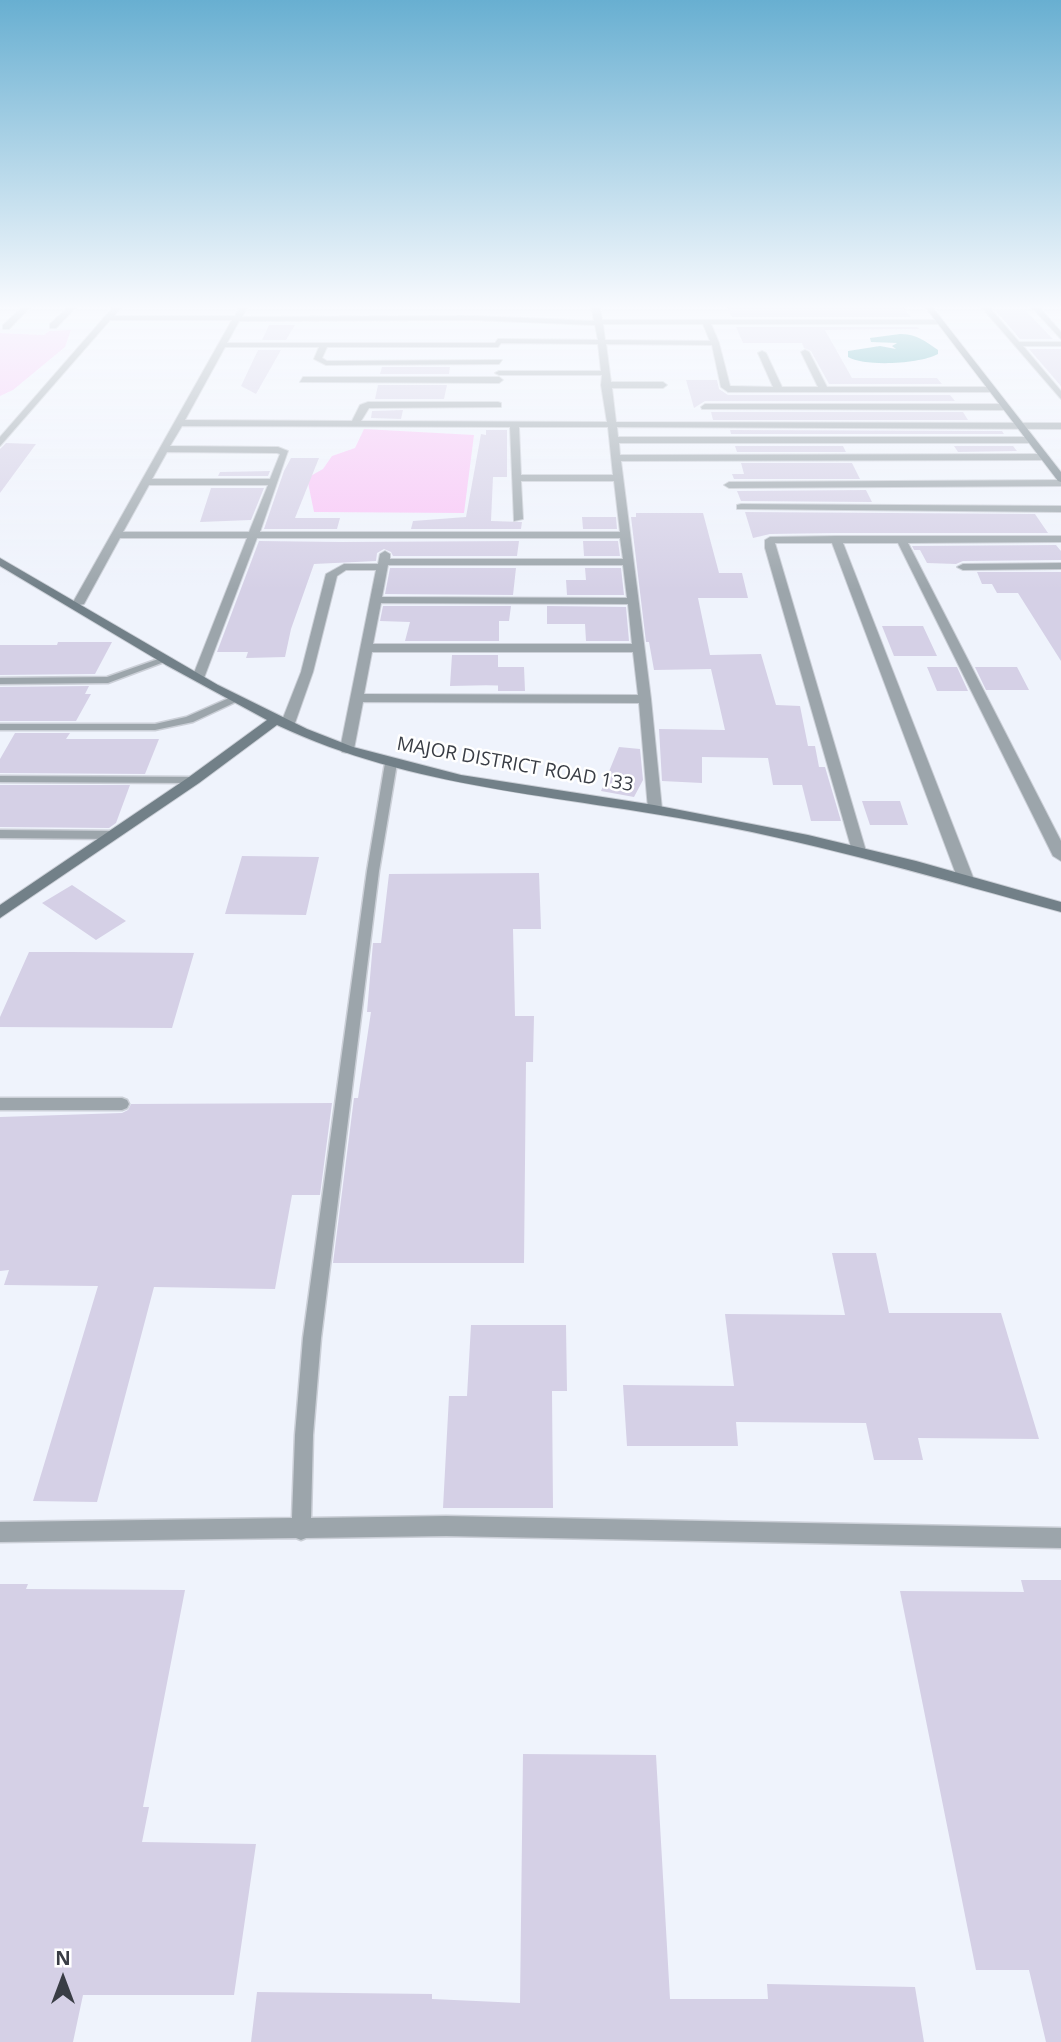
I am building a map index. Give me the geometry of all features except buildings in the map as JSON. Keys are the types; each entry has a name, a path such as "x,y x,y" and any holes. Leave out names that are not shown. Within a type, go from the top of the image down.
{"main road":[{"path":"1000,399 1061,481"},
{"name":"MAJOR DISTRICT ROAD 133","path":"0,561 78,604 198,678 346,749 391,763 479,782 655,809 858,851 965,877 1061,907"},
{"path":"0,913 283,721"}],"street":[{"path":"0,443 37,399"},
{"path":"78,604 163,449 193,399"},
{"path":"498,399 498,426"},
{"path":"607,399 645,699 655,809"},
{"path":"741,399 744,407"},
{"path":"355,425 363,407 368,405 498,404"},
{"path":"705,407 1006,407"},
{"path":"180,424 1061,426"},
{"path":"797,425 797,440 821,507"},
{"path":"514,426 518,519"},
{"path":"613,440 1030,440"},
{"path":"163,449 285,453 198,678"},
{"path":"729,485 808,471 1044,457"},
{"path":"615,458 808,471 1061,481"},
{"path":"516,478 618,478"},
{"path":"145,482 272,482"},
{"path":"741,507 1061,509"},
{"path":"116,535 625,535"},
{"path":"346,749 359,698 389,535"},
{"path":"858,851 769,542 774,539 1061,539"},
{"path":"836,539 965,877"},
{"path":"901,539 1061,856"},
{"path":"283,721 307,672 332,574 344,567 383,564 628,562"},
{"path":"963,567 1061,566"},
{"path":"377,600 633,601"},
{"path":"368,648 638,648"},
{"path":"359,698 645,699"}],"lane":[{"path":"0,681 108,680 167,659"},
{"path":"0,727 155,727 189,720 236,698"},
{"path":"301,1530 304,1435 312,1338 373,871 391,763"},
{"path":"0,779 194,780"},
{"path":"0,834 114,835"},
{"path":"0,1104 122,1104"},
{"path":"0,1532 301,1530 368,1526 1061,1538"}],"shaded area":[{"path":"364,429 474,435 464,513 314,512 307,478 323,469 332,456 355,448"}]}
